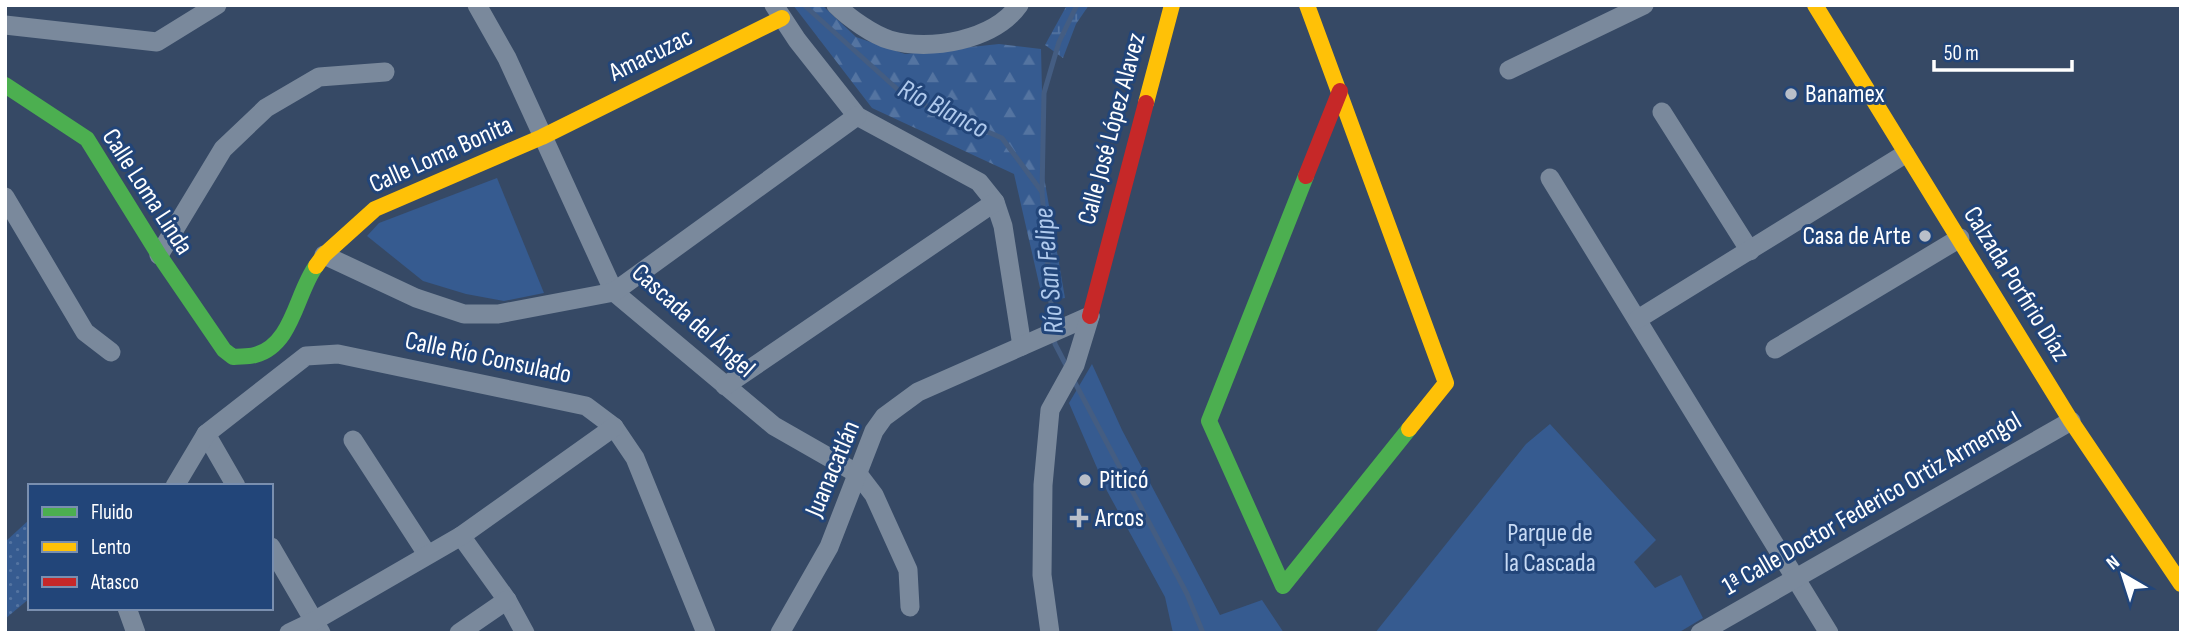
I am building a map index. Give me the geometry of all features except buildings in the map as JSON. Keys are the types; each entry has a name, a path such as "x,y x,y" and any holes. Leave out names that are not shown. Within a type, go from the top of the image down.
{"street":[{"path":"5,25 157,42 217,5"},
{"name":"Cascada del Ángel","path":"477,5 506,58 614,292 774,426 858,474"},
{"path":"836,5 848,18 889,40 932,44 973,37 1011,16 1019,5"},
{"name":"Calle José López Alavez","path":"1050,633 1042,575 1043,485 1050,410 1075,365 1090,316 1172,5"},
{"path":"1307,5 1340,90 1446,383 1283,586 1209,421 1340,90"},
{"path":"1509,70 1644,5"},
{"name":"Calzada Porfirio Díaz","path":"1815,5 2071,421 2181,584"},
{"path":"778,11 797,40 857,116 979,183 995,202 1003,226 1022,346"},
{"name":"Amacuzac","path":"542,137 778,11"},
{"path":"159,256 223,149 265,108 319,77 385,72"},
{"name":"Calle Loma Linda","path":"5,85 87,139 159,256 224,350"},
{"path":"1662,112 1750,251"},
{"path":"324,255 416,298 464,314 498,314 614,292 857,116"},
{"name":"Calle Loma Bonita","path":"224,350 233,357 257,355 277,342 310,274 324,255 375,209 542,137"},
{"path":"1638,319 1905,154"},
{"path":"1550,178 1829,633"},
{"path":"5,197 85,332 111,352"},
{"path":"725,386 995,202"},
{"path":"1775,349 1959,238"},
{"name":"Juanacatlán","path":"779,633 829,547 874,431 884,417 918,392 1090,316"},
{"name":"Calle Río Consulado","path":"175,484 206,434 306,356 338,354 586,406 614,427 635,458 706,633"},
{"name":"1ª Calle Doctor Federico Ortiz Armengol","path":"1700,633 2071,421"},
{"path":"289,633 318,627 427,554 461,536 614,427"},
{"path":"206,434 235,484"},
{"path":"353,440 427,554"},
{"path":"858,474 874,495 908,569 910,607"},
{"path":"461,536 507,600 525,633"},
{"path":"273,550 318,627"},
{"path":"459,633 507,600"},
{"path":"128,610 136,633"}],"green space":[{"path":"793,5 822,5 856,37 905,54 999,44 1041,49 1044,177 1065,298 1043,301 1014,174 872,108"},
{"path":"1067,5 1089,5 1076,24 1063,58 1045,45"},
{"path":"497,178 544,293 504,301 466,294 423,281 367,236 379,223"},
{"path":"1092,364 1122,430 1220,615 1262,600 1284,633 1173,633 1165,597 1107,491 1069,403"},
{"name":"Parque de la Cascada","path":"1550,424 1656,540 1634,562 1655,588 1681,575 1703,618 1678,633 1375,633 1526,444"},
{"path":"28,521 28,600 5,619 5,542"}],"waterway":[{"name":"Río Blanco","path":"804,5 906,97 1002,138 1042,192"},
{"name":"Río San Felipe","path":"1053,328 1042,192 1044,93 1059,42 1077,5"},
{"name":"Río San Felipe","path":"1054,338 1067,367"},
{"name":"Río San Felipe","path":"1073,379 1187,594 1203,633"}],"traffic: fast":[{"path":"5,85 87,139 159,255 224,350 233,357 255,355 278,341 286,330 316,266"},
{"path":"1306,176 1209,421 1283,586 1409,429"}],"traffic: slow":[{"path":"1146,103 1172,5"},
{"path":"1307,5 1446,383 1409,429"},
{"path":"1815,5 2071,421 2181,584"},
{"path":"316,266 324,255 375,209 542,137 782,18"}],"traffic: jam":[{"path":"1306,176 1340,91"},
{"path":"1090,316 1146,103"}],"place":[{"name":"Banamex","path":"1791,94"},
{"name":"Casa de Arte","path":"1925,236"},
{"name":"Piticó","path":"1085,480"},
{"name":"Arcos","path":"1079,518"}]}
